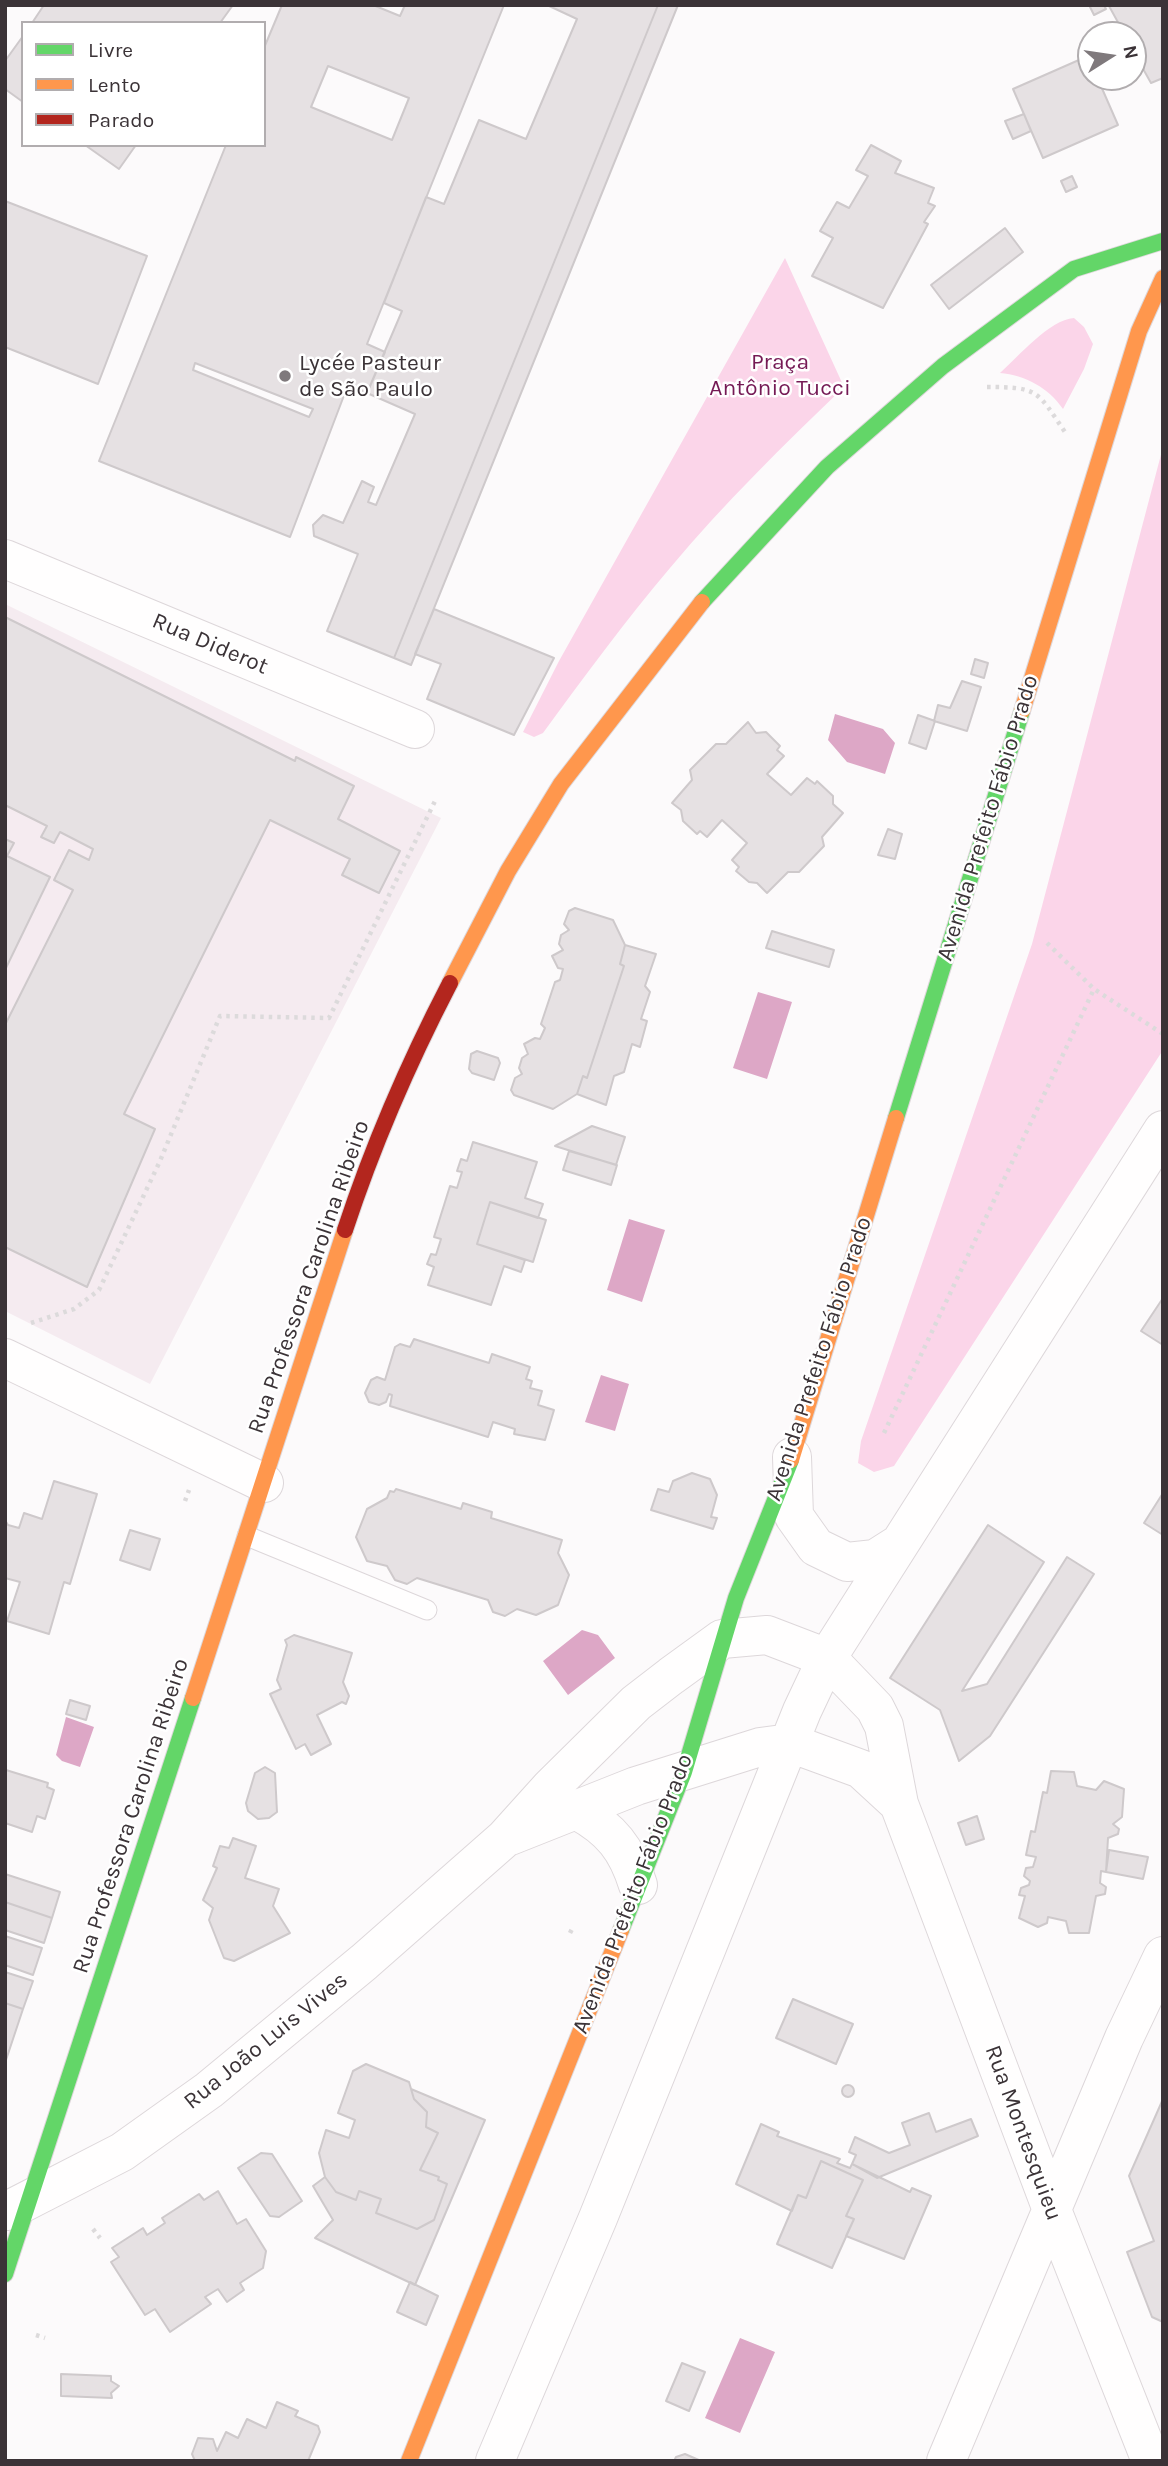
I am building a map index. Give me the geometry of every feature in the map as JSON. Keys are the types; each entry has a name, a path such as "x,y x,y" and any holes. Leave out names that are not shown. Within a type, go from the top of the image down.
{"street":[{"name":"Rua Professora Carolina Ribeiro","path":"5,2274 16,2207 247,1535 365,1169 422,1037 508,872 561,784 684,621 827,467 943,366 1074,269 1163,240"},
{"name":"Avenida Prefeito Fábio Prado","path":"409,2461 684,1772 722,1639 750,1558 792,1457 1139,331 1163,278"},
{"name":"Rua Diderot","path":"5,559 415,729"},
{"path":"495,2461 598,2218 827,1658 1163,1130"},
{"path":"5,1358 264,1483"},
{"path":"792,1457 794,1516 817,1547 847,1562 874,1559 897,1545"},
{"path":"722,1639 767,1635 827,1658"},
{"name":"Rua João Luis Vives","path":"16,2207 122,2152 209,2090 364,1962 505,1838 551,1787 636,1703 722,1639"},
{"name":"Rua Montesquieu","path":"827,1658 875,1708 884,1726 899,1804 1052,2210 1151,2461"},
{"name":"Rua João Luis Vives","path":"505,1838 636,1786 760,1747 790,1743"},
{"name":"Rua Montesquieu","path":"790,1743 861,1769 899,1804"},
{"path":"578,1811 603,1824 625,1853 638,1885"},
{"path":"946,2461 1124,2038 1163,1956"}],"lane":[{"path":"247,1535 427,1610"}],"path":[{"path":"973,386 1014,387 1039,394 1070,439"},
{"path":"25,1325 74,1309 99,1290 160,1160 220,1016 329,1018 436,799"},
{"path":"1047,943 1094,989 1163,1034"},
{"path":"884,1433 1094,989"},
{"path":"570,1933 573,1927"},
{"path":"93,2229 100,2238"},
{"path":"36,2335 45,2338"}],"shaded area":[{"path":"5,604 441,818 150,1384 5,1311"},
{"path":"835,714 883,729 895,743 885,774 847,762 828,740"},
{"path":"758,992 792,1002 767,1079 733,1068"},
{"path":"629,1219 665,1230 642,1302 607,1290"},
{"path":"601,1375 629,1384 615,1431 585,1422"},
{"path":"582,1630 598,1635 615,1658 568,1695 543,1661"},
{"path":"66,1717 94,1727 80,1767 62,1761 56,1755"},
{"path":"740,2338 775,2352 740,2433 705,2418"}],"green space":[{"name":"Praça Antônio Tucci","path":"785,258 844,387 755,475 691,544 653,588 543,733 534,737 523,732 559,661"},
{"path":"1074,318 1084,327 1093,344 1084,369 1063,409 1051,395 1036,384 1000,373 1045,332 1064,320"},
{"path":"1163,447 1163,1050 894,1466 874,1472 858,1463 861,1441 1032,944"}],"building":[{"path":"44,5 233,5 221,21 33,21"},
{"path":"282,5 373,5 400,16 405,5 504,5 367,344 385,352 367,393 348,385 290,537 99,461 225,147 266,147 266,43","holes":["328,66 409,98 392,140 311,107","195,363 313,409 309,417 193,370"]},
{"path":"547,5 658,5 394,658 327,631 358,554 314,536 313,525 323,515 343,523 362,481 374,487 368,502 376,505 415,414 367,393 402,311 384,303 426,197 444,204 479,120 526,139 577,19"},
{"path":"658,5 678,5 411,665 394,658"},
{"path":"1089,5 1104,5 1106,9 1094,15"},
{"path":"1163,5 1163,78 1151,83 1147,76 1147,21 1117,21 1109,6"},
{"path":"21,39 21,101 5,89 5,61"},
{"path":"1077,61 1077,91 1103,91 1118,125 1043,158 1013,89"},
{"path":"1024,114 1031,131 1013,139 1005,121"},
{"path":"871,145 901,161 895,173 934,188 928,203 935,206 924,222 928,224 883,308 812,276 833,238 820,231 837,202 849,208 868,176 856,170"},
{"path":"88,147 135,147 119,169"},
{"path":"1072,176 1077,187 1066,192 1061,181"},
{"path":"5,201 147,256 98,384 5,347"},
{"path":"1005,228 1023,252 949,309 931,285"},
{"path":"434,609 554,658 514,735 427,699 441,664 415,654"},
{"path":"5,617 295,761 296,757 354,786 338,819 400,851 379,893 342,875 350,859 270,820 124,1114 155,1129 87,1287 5,1247 5,1025 73,890 54,880 69,850 89,860 93,849 60,832 54,843 41,837 47,826 5,805"},
{"path":"975,659 988,663 984,678 971,674"},
{"path":"962,681 981,687 967,731 934,721 938,705 950,708"},
{"path":"918,715 935,721 926,749 909,743"},
{"path":"748,722 756,733 766,732 780,746 777,750 784,756 767,774 791,795 807,778 815,784 817,781 833,796 833,804 843,813 822,837 824,846 799,872 788,872 767,893 757,883 749,882 736,871 739,867 732,860 747,843 722,820 707,837 700,831 697,834 683,821 681,810 672,803 692,780 690,770 716,744 726,744"},
{"path":"888,829 902,834 895,859 878,855"},
{"path":"5,839 14,843 7,856 50,877 5,970"},
{"path":"575,908 613,920 625,945 620,964 624,966 587,1078 583,1076 577,1094 553,1109 514,1095 511,1090 515,1078 522,1074 519,1068 522,1058 528,1054 524,1044 535,1038 540,1039 545,1028 541,1024 555,982 560,980 563,969 558,968 552,956 563,950 559,944 561,935 569,930 564,924 569,911"},
{"path":"772,931 834,950 829,967 766,948"},
{"path":"625,945 656,954 645,986 650,992 641,1019 647,1021 640,1047 632,1044 624,1072 614,1076 606,1105 577,1094 583,1076 587,1078 624,966 620,964"},
{"path":"477,1051 498,1058 500,1063 494,1080 472,1073 469,1069 471,1054"},
{"path":"592,1126 625,1137 616,1165 555,1146"},
{"path":"473,1142 537,1162 525,1198 543,1204 538,1218 490,1202 477,1244 525,1260 521,1272 504,1266 491,1305 428,1285 434,1267 427,1264 431,1254 436,1255 441,1239 434,1237 450,1186 457,1188 462,1172 457,1171 461,1159 467,1161"},
{"path":"569,1151 617,1165 611,1185 563,1170"},
{"path":"490,1202 546,1220 533,1262 477,1244"},
{"path":"1163,1298 1163,1345 1141,1331"},
{"path":"414,1339 489,1363 492,1354 530,1367 526,1379 532,1381 530,1388 542,1391 538,1405 554,1410 545,1440 514,1434 515,1429 493,1422 488,1437 390,1406 392,1395 389,1394 386,1402 379,1405 369,1402 365,1393 371,1380 377,1377 385,1380 395,1347 400,1344 410,1347"},
{"path":"692,1473 710,1479 717,1495 711,1517 717,1518 713,1529 651,1510 658,1489 669,1492 673,1481"},
{"path":"54,1481 97,1494 70,1584 64,1582 49,1634 7,1621 20,1582 5,1578 5,1520 8,1525 19,1528 24,1513 42,1519"},
{"path":"396,1489 461,1509 463,1503 492,1512 491,1518 562,1540 558,1553 569,1575 558,1605 536,1615 517,1609 505,1616 493,1612 488,1600 417,1578 407,1584 395,1580 387,1566 367,1561 356,1537 367,1509 387,1498 390,1491 394,1492"},
{"path":"1163,1493 1163,1535 1144,1523"},
{"path":"988,1525 1044,1562 962,1691 987,1684 1067,1557 1094,1574 990,1736 959,1761 940,1710 890,1678"},
{"path":"130,1530 160,1539 150,1570 120,1560"},
{"path":"294,1635 352,1653 343,1682 349,1696 346,1704 342,1702 317,1715 331,1744 311,1755 305,1744 296,1749 270,1694 281,1689 277,1680 287,1645 285,1640"},
{"path":"70,1700 90,1706 86,1720 66,1714"},
{"path":"5,1766 6,1770 48,1783 47,1787 54,1790 45,1819 37,1816 32,1832 5,1823"},
{"path":"265,1767 275,1773 277,1812 269,1818 258,1819 248,1811 246,1803 255,1773"},
{"path":"1051,1771 1074,1772 1077,1786 1096,1790 1104,1781 1124,1789 1122,1817 1113,1824 1119,1829 1118,1834 1108,1838 1106,1872 1101,1871 1100,1883 1106,1887 1105,1894 1096,1896 1089,1933 1069,1933 1066,1921 1048,1917 1047,1923 1038,1927 1019,1918 1025,1896 1019,1895 1021,1888 1029,1885 1030,1881 1024,1876 1026,1868 1033,1867 1036,1857 1026,1855 1031,1831 1035,1832 1043,1792 1047,1793"},
{"path":"977,1816 984,1839 966,1845 958,1823"},
{"path":"233,1838 256,1846 245,1878 279,1889 273,1906 290,1933 234,1961 224,1958 209,1920 213,1908 203,1900 217,1868 213,1866 220,1846 229,1848"},
{"path":"1109,1850 1148,1857 1143,1879 1106,1872"},
{"path":"5,1874 60,1892 52,1918 5,1902"},
{"path":"5,1902 52,1918 44,1943 5,1930"},
{"path":"5,1936 42,1948 33,1975 5,1965"},
{"path":"5,1972 33,1981 23,2009 5,2003"},
{"path":"793,1999 853,2024 836,2064 776,2038"},
{"path":"5,2003 23,2009 5,2063"},
{"path":"366,2064 409,2082 414,2099 427,2112 426,2127 438,2133 420,2170 439,2177 438,2180 447,2184 434,2220 417,2229 376,2213 381,2199 359,2191 356,2200 336,2192 325,2177 319,2153 326,2130 349,2138 355,2120 338,2113 353,2071"},
{"path":"848,2085 854,2091 848,2097 842,2091"},
{"path":"411,2089 485,2120 415,2285 315,2238 333,2220 313,2186 325,2177 336,2192 356,2200 359,2191 381,2199 376,2213 417,2229 434,2220 447,2184 438,2180 439,2177 420,2170 438,2133 426,2127 427,2112 414,2099"},
{"path":"1163,2099 1163,2322 1152,2317 1127,2252 1154,2241 1129,2176"},
{"path":"929,2113 936,2132 971,2119 978,2136 877,2178 852,2164 856,2155 849,2152 855,2137 889,2153 910,2145 902,2123"},
{"path":"761,2124 779,2132 777,2136 840,2159 837,2163 850,2168 852,2164 910,2192 912,2188 931,2196 904,2259 846,2236 854,2219 846,2216 863,2180 821,2161 806,2198 798,2195 792,2211 736,2184"},
{"path":"261,2153 272,2154 302,2201 279,2217 270,2216 238,2168"},
{"path":"821,2161 863,2180 846,2216 854,2219 832,2268 777,2244 798,2195 806,2198"},
{"path":"218,2191 237,2224 246,2219 266,2251 263,2268 240,2283 244,2290 227,2302 218,2289 205,2297 211,2304 170,2332 155,2309 145,2315 111,2262 119,2257 112,2248 143,2228 147,2235 165,2223 162,2218 199,2194 204,2200"},
{"path":"410,2282 438,2296 426,2325 397,2312"},
{"path":"682,2363 705,2372 689,2411 666,2401"},
{"path":"61,2374 111,2376 111,2381 119,2386 111,2393 112,2398 61,2396"},
{"path":"277,2402 298,2411 295,2416 318,2426 320,2432 308,2461 195,2461 192,2454 198,2438 213,2439 217,2451 226,2432 238,2438 247,2419 266,2428"},
{"path":"685,2454 701,2461 674,2461 676,2457"}],"traffic: fast":[{"path":"702,602 827,467 943,366 1074,269 1163,241"},
{"path":"896,1118 1022,711"},
{"path":"621,1930 684,1772 736,1598 791,1460"},
{"path":"5,2274 193,1698"}],"traffic: slow":[{"path":"1022,711 1139,331 1163,278"},
{"path":"450,983 508,871 561,784 702,602"},
{"path":"791,1460 896,1118"},
{"path":"193,1698 345,1230"},
{"path":"409,2461 621,1930"}],"traffic: jam":[{"path":"345,1230 393,1104 450,983"}],"place":[{"name":"Lycée Pasteur de São Paulo","path":"285,376"}]}
